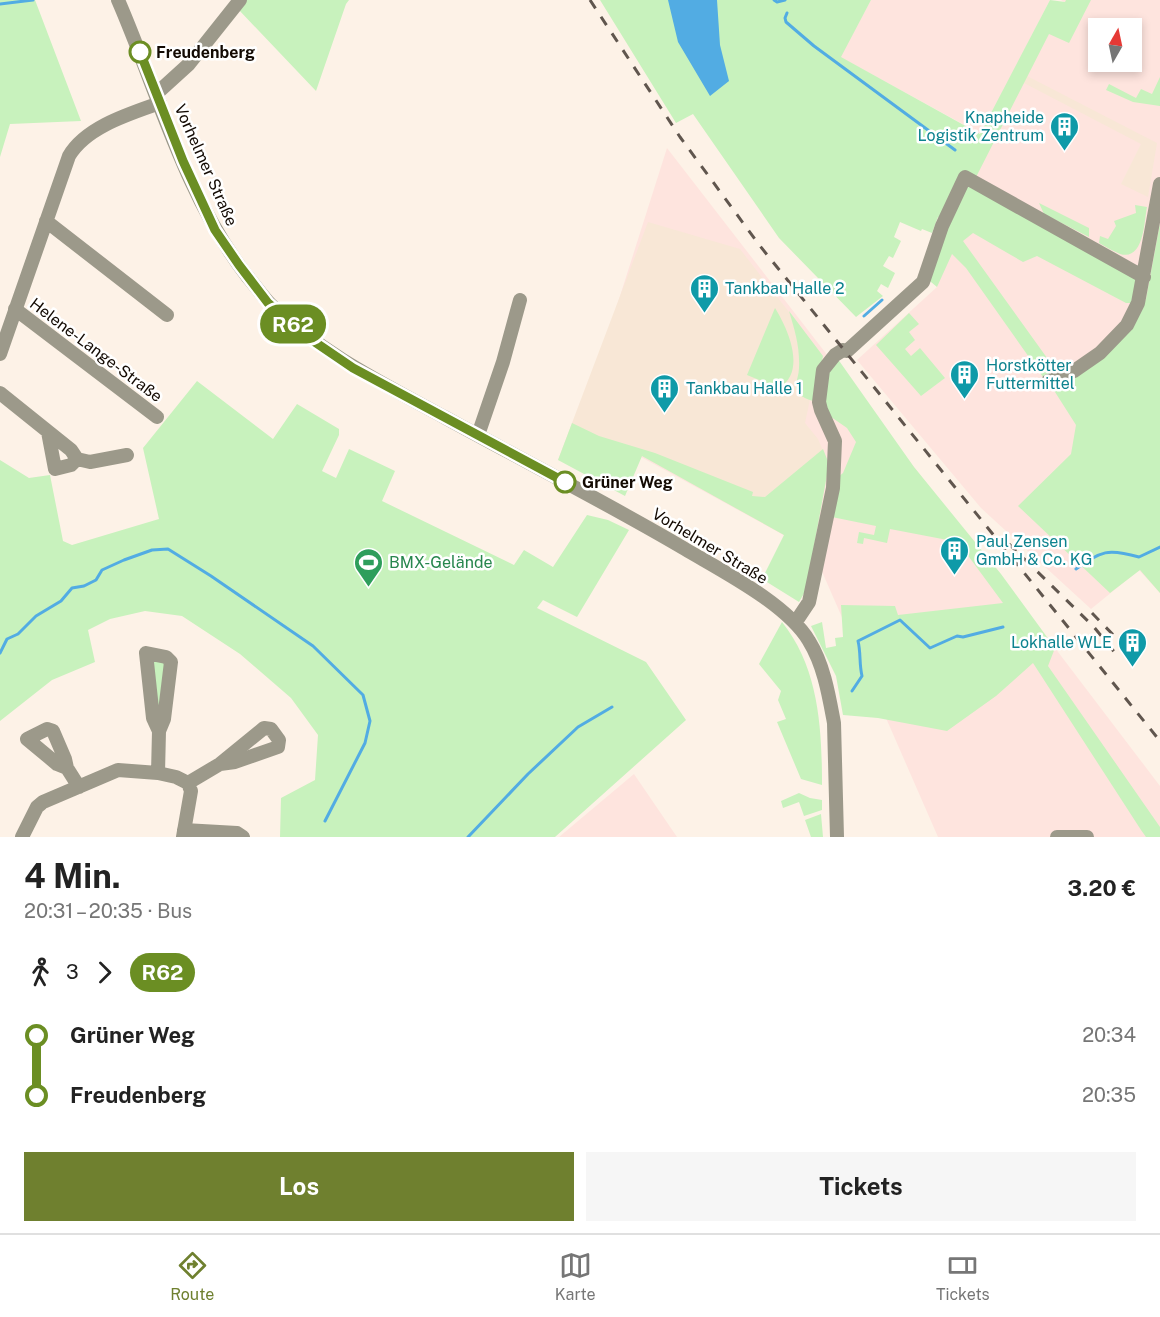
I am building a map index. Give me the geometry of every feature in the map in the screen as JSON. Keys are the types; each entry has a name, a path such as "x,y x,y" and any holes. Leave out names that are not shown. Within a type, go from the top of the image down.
{"street":[{"name":"Vorhelmer Straße","path":"118,0 183,161 215,230 268,303 306,336 353,368 623,513 741,582 795,623 810,641 823,673 834,723 837,837"},
{"path":"0,354 69,156 75,146 84,137 158,99 240,0"},
{"path":"795,623 809,603 833,488 835,441 819,402 823,370 835,355 843,350 847,351 923,282 942,226 965,177 1144,277"},
{"path":"1048,381 1074,371 1112,343 1127,325 1138,303 1160,184"},
{"path":"46,221 167,315"},
{"path":"478,435 503,362 520,300"},
{"name":"Helene-Lange-Straße","path":"15,309 157,417"},
{"path":"0,393 71,450 77,459 90,462 127,455"},
{"path":"48,432 55,468 70,465 77,459"},
{"path":"158,773 159,731 164,719 171,662 166,657 146,653 153,718 159,731"},
{"path":"188,783 220,764"},
{"path":"67,768 79,787"},
{"path":"22,837 37,807 43,802 118,770 158,773 176,777 188,783 191,790 184,833 237,833 243,837"},
{"path":"1057,837 1088,837"}],"shaded area":[{"path":"871,0 1050,0 981,134 840,57"},
{"path":"1061,0 1160,0 1160,593 1139,570 1091,609 981,508 857,360 937,287 952,224 1064,2"},
{"path":"1027,76 1157,143 1148,197 1121,184 1141,144 1024,83"},
{"path":"667,148 1013,595 1050,647 1055,648 1160,786 1160,837 938,837 813,551 641,457 607,337"},
{"path":"648,222 740,249 820,352 805,423 818,439 829,464 813,551 642,456 558,460"},
{"path":"634,774 677,837 559,837"}],"green space":[{"path":"0,0 35,0 81,121 10,124 0,157"},
{"path":"244,0 349,0 316,91 238,9"},
{"path":"600,0 871,0 841,57 980,134 1050,0 1065,2 1066,0 1091,0 1069,43 1049,34 971,187 1144,277 1138,303 1126,303 1037,256 1023,262 973,233 963,241 1055,369 1068,363 1074,371 1130,331 1146,299 1160,223 1160,593 1140,570 1110,593 1018,506 1071,454 1076,425 1048,381 966,268 952,254 937,287 925,277 949,223 938,217 932,233 900,222 894,237 901,241 893,258 889,256 883,266 895,273 888,288 881,284 877,291 883,296 856,317 779,238 693,114 676,123"},
{"path":"1160,77 1160,106 1133,102 1106,90 1109,84 1136,98 1141,89 1152,94"},
{"path":"1039,203 1089,228 1089,237 1044,214"},
{"path":"1135,205 1147,207 1141,239 1134,252 1128,255 1120,254 1099,243 1100,236 1108,239 1116,226 1114,221 1136,213"},
{"path":"775,308 789,338 793,361 792,371 787,381 779,388 747,375"},
{"path":"789,311 823,356 814,401 803,397 797,390 799,353"},
{"path":"909,313 919,324 909,332 915,340 905,349 911,356 920,348 945,378 921,396 876,345"},
{"path":"835,355 914,467 1001,574 1055,648 1048,666 1160,827 1160,837 1146,837 1033,663 996,696 947,731 878,718 843,715 836,676 811,626 822,622 826,648 836,646 835,638 843,637 841,605 895,606 898,615 1003,603 958,542 890,529 887,543 864,538 863,544 857,543 859,532 874,535 876,526 827,516 833,481 843,473 856,442 847,428 821,410 819,402"},
{"path":"197,381 273,439 297,404 339,429 339,435 322,471 336,478 349,449 395,471 382,501 514,565 524,550 553,567 587,515 608,520 629,530 577,617 543,600 537,608 646,662 686,720 555,837 280,837 281,798 315,780 318,735 291,698 240,654 182,616 145,611 110,619 88,630 95,662 52,680 0,721 0,460 29,478 50,475 63,541 72,545 159,519 143,448"},
{"path":"572,423 599,436 655,453 753,492 752,496 765,497 823,449 829,464 806,590 799,602 762,579 784,535 642,456 625,496 558,460"},
{"path":"782,622 804,659 811,679 819,721 822,785 801,779 777,722 786,719 778,700 781,691 759,664"},
{"path":"154,661 165,662 158,714 153,669"},
{"path":"799,793 822,800 822,810 804,816 799,802 783,808 781,801"},
{"path":"821,814 823,837 811,837 805,820"}],"water":[{"path":"668,0 717,0 720,45 729,81 710,96 678,42"}],"waterway":[{"path":"0,4 33,0"},
{"path":"774,0 777,2 785,0"},
{"path":"787,13 786,22 814,46 955,150"},
{"path":"864,316 882,300"},
{"path":"1076,569 1092,558 1105,553 1112,552 1139,557 1160,547"},
{"path":"0,653 7,639 18,634 36,616 61,601 72,588 84,586 96,580 102,570 124,560 152,550 168,549 313,646 363,695 370,721 365,743 325,821"},
{"path":"852,691 862,676 858,641 900,620 930,648 957,636 963,637 1003,627"},
{"path":"468,837 528,774 578,727 612,707"}],"railway":[{"path":"590,0 680,137 760,246 1160,741"},
{"path":"1009,544 1094,627 1116,654"},
{"path":"1092,613 1125,647"}],"bus line":[{"name":"R62","path":"140,52 183,161 215,230 268,303 306,336 353,368 565,482"}],"place":[{"name":"Freudenberg","path":"140,52"},
{"name":"Knapheide Logistik Zentrum","path":"1065,152"},
{"name":"Tankbau Halle 2","path":"704,314"},
{"name":"Horstkötter Futtermittel","path":"965,400"},
{"name":"Tankbau Halle 1","path":"665,414"},
{"name":"Grüner Weg","path":"565,482"},
{"name":"Paul Zensen GmbH & Co. KG","path":"955,576"},
{"name":"BMX-Gelände","path":"368,588"},
{"name":"Lokhalle WLE","path":"1133,668"}]}
